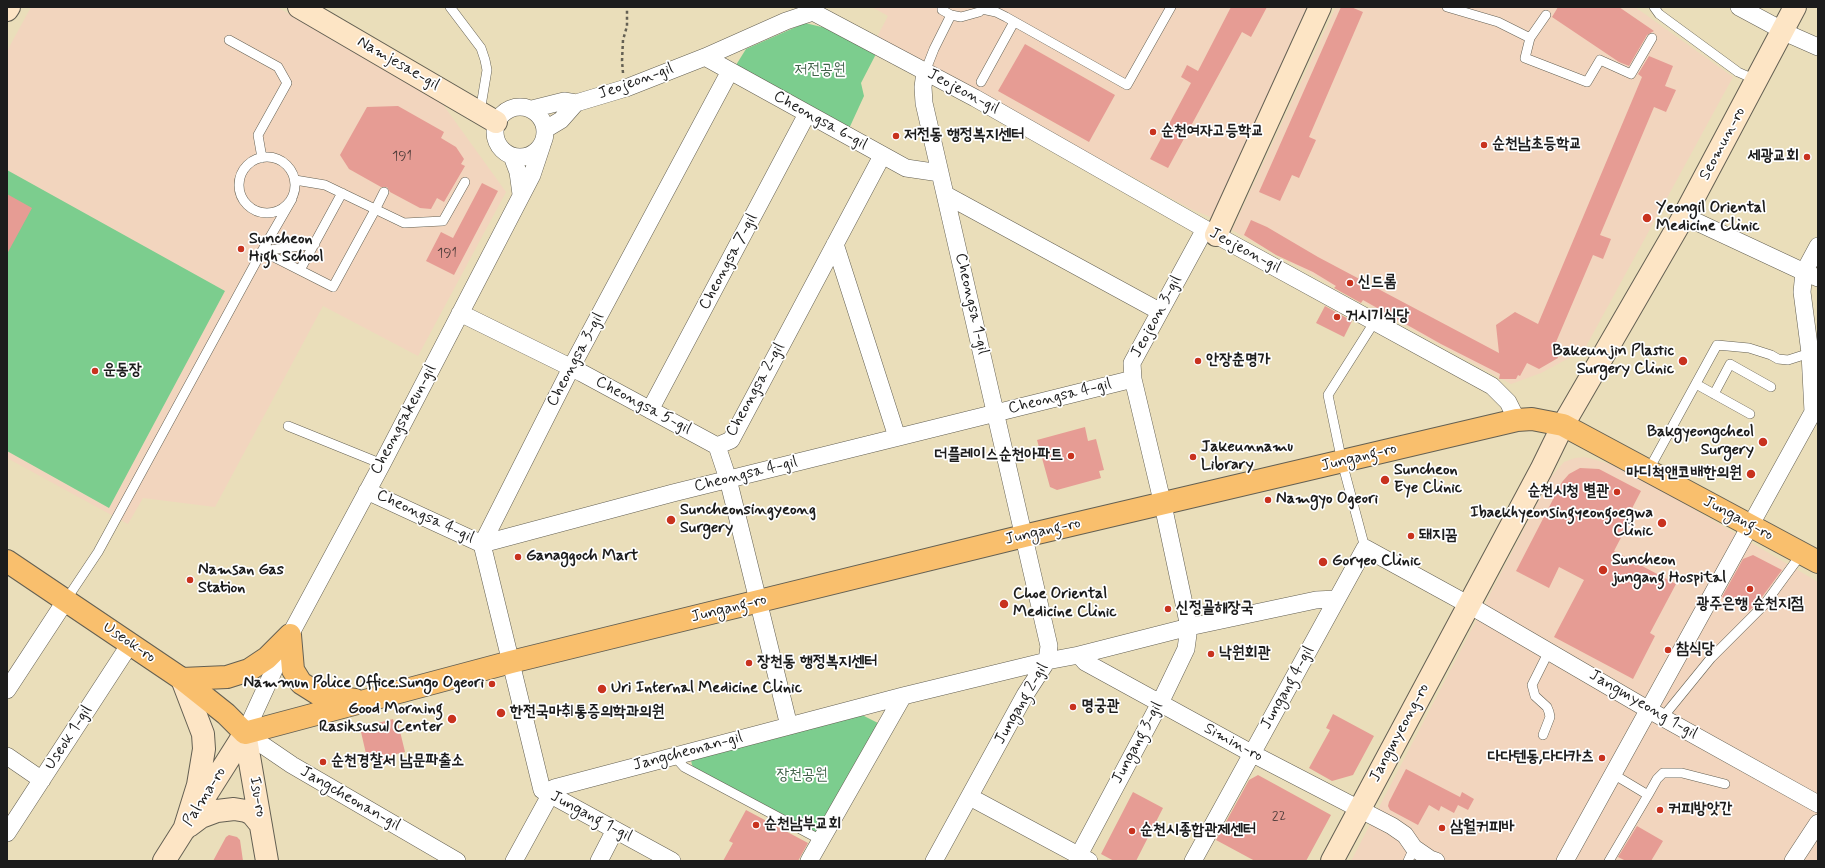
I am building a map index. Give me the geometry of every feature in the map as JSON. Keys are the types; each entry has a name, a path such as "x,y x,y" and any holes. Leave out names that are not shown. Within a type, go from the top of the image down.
{"main road":[{"name":"Jungang-ro","path":"245,733 511,662 757,603 1024,536 1163,505 1494,424 1517,420 1532,419 1563,424 1810,558"},
{"name":"Useok-ro","path":"7,561 182,679 226,714 245,733"},
{"path":"182,679 226,677 249,670 268,658 290,635"},
{"path":"290,635 293,670 300,683 320,695 366,701"}],"street":[{"name":"Jeojeon 3-gil","path":"1163,505 1133,379 1132,364 1160,311 1210,232 1320,7"},
{"path":"1739,7 1783,31 1818,47"},
{"name":"Seomun-ro","path":"1563,424 1684,216 1795,7"},
{"name":"Jeojeon-gil","path":"532,109 564,101 576,103 626,88 705,57 816,9 1210,232 1492,386 1508,402 1517,420"},
{"name":"Namjesae-gil","path":"310,10 488,118"},
{"name":"Cheongsa 6-gil","path":"705,57 906,168 940,173"},
{"name":"Cheongsa 3-gil","path":"482,544 571,368 730,71"},
{"name":"Cheongsa 1-gil","path":"925,72 923,87 924,103 1024,536"},
{"path":"544,137 543,121 532,109 515,107 507,110 501,115 488,118 499,147 505,153 521,158 536,152 544,137 576,103"},
{"name":"Cheongsa 7-gil","path":"650,410 807,114"},
{"name":"Cheongsakeun-gil","path":"245,733 290,635 382,464 532,175 544,137"},
{"path":"512,156 518,172 521,194"},
{"name":"Cheongsa 2-gil","path":"789,726 757,603 728,479 717,446 731,440 882,156"},
{"path":"946,195 1160,311"},
{"path":"1684,216 1811,275"},
{"path":"835,244 897,437"},
{"path":"1565,861 1613,774 1656,713 1751,526 1816,414 1814,350 1802,292 1811,275 1818,246"},
{"name":"Cheongsa 5-gil","path":"460,313 571,368 717,446"},
{"name":"Cheongsa 4-gil","path":"367,491 482,544 728,479 1133,379"},
{"name":"Jangmyeong-ro","path":"1332,861 1541,470 1563,424"},
{"name":"Jungang 3-gil","path":"1084,858 1186,649 1189,627 1163,505"},
{"name":"Jungang 2-gil","path":"934,861 1025,695 1047,661 1049,646 1024,536"},
{"path":"482,544 511,662"},
{"path":"1365,548 1469,605"},
{"name":"Jungang 4-gil","path":"1193,861 1365,548"},
{"path":"1047,661 1079,655 1189,627 1316,600 1337,599"},
{"path":"7,690 66,600"},
{"name":"Jangmyeong 1-gil","path":"1469,605 1818,804"},
{"name":"Useok 1-gil","path":"7,832 130,644"},
{"name":"Simin-ro","path":"1079,655 1085,662 1251,754 1398,830 1405,835 1411,855 1436,861"},
{"name":"Jangcheonan-gil","path":"514,861 554,788 903,696 1047,661"},
{"name":"Jungang 1-gil","path":"511,662 542,790 672,861"},
{"path":"182,679 203,734 204,749 198,785 184,830"},
{"path":"809,861 903,696"},
{"name":"Jangcheonan-gil","path":"245,733 292,765 457,861"},
{"name":"Isu-ro","path":"245,733 267,861"},
{"name":"Palma-ro","path":"164,861 245,733"},
{"path":"7,756 42,780"},
{"path":"970,797 1084,858"},
{"path":"184,830 201,817 217,810 234,809 246,811 252,814 261,825"},
{"path":"1793,861 1818,824"},
{"path":"599,861 615,830"}],"lane":[{"path":"450,7 481,48 485,60 486,70 488,118"},
{"path":"942,7 942,10 960,18 979,12 982,8 996,12 1127,85 1171,7"},
{"path":"1447,7 1498,22 1530,38"},
{"path":"1654,7 1659,14 1738,72 1756,80"},
{"path":"925,72 951,15"},
{"path":"1546,15 1530,38 1525,58 1587,82 1600,60 1631,74 1652,38"},
{"path":"981,82 1014,22"},
{"path":"229,40 278,68 286,84 258,135 262,158"},
{"path":"66,600 98,552 262,251 292,200 295,180 288,167 283,162 276,159 262,158 254,160 242,171 239,187 244,202 257,212 272,213 283,208 292,200"},
{"path":"295,180 325,185 404,223 443,221 465,182"},
{"path":"262,251 333,287 384,192"},
{"path":"300,270 342,193"},
{"path":"262,251 315,244"},
{"path":"1365,548 1342,462 1328,395 1375,321"},
{"path":"1648,471 1717,345 1749,348 1771,354 1778,360 1788,360 1814,350"},
{"path":"1714,394 1730,364 1772,387"},
{"path":"1696,384 1750,414"},
{"path":"288,426 382,464"},
{"path":"1656,713 1810,558"},
{"path":"1543,735 1550,716 1547,707 1535,696 1532,685 1549,651"},
{"path":"674,756 684,767 821,840"},
{"path":"1610,861 1657,779 1663,773 1682,773 1725,784"},
{"path":"1613,774 1648,795"}],"path":[{"path":"626,88 622,61 623,40 627,26 628,7"}],"shaded area":[{"name":"Suncheon High School","path":"31,7 277,7 439,99 506,192 418,356 323,306 215,507 143,498 128,524 7,458 7,51"},
{"name":"순천여자고등학교","path":"872,7 1313,7 1215,219 1191,209 877,37 888,16"},
{"name":"순천남초등학교","path":"1336,7 1635,7 1733,77 1584,350 1541,373 1511,384 1232,230"},
{"path":"1585,457 1624,468 1818,582 1818,861 1351,861 1551,477 1564,462 1575,458"}],"green space":[{"name":"저전공원","path":"805,23 830,29 876,54 861,83 864,96 847,133 736,65 746,49"},
{"name":"운동장","path":"7,170 225,291 109,508 7,451"},
{"name":"장천공원","path":"858,713 880,724 820,835 695,769 692,765 691,760"}],"building":[{"path":"1231,7 1267,7 1251,37 1242,32 1168,168 1150,159 1191,83 1181,77 1187,65 1198,71"},
{"path":"1341,7 1351,7 1363,12 1309,137 1316,140 1299,178 1292,175 1280,201 1259,192"},
{"path":"1558,7 1619,7 1654,31 1647,35 1629,66 1619,62 1552,17"},
{"path":"1025,44 1115,95 1089,142 998,91"},
{"path":"1649,56 1673,66 1665,86 1676,90 1666,112 1654,107 1600,235 1611,239 1603,259 1593,255 1556,342 1558,358 1539,369 1527,363 1520,376 1518,375 1516,379 1499,379 1500,374 1441,344 1363,300 1361,303 1334,288 1336,286 1313,272 1276,255 1244,235 1251,220 1267,227 1318,257 1499,353 1496,325 1515,312 1538,324 1642,77 1638,74"},
{"path":"398,106 444,132 441,138 456,147 464,159 461,164 465,166 444,202 437,198 431,209 420,208 390,192 387,187 381,187 349,169 340,155 367,107"},
{"path":"482,183 498,191 454,275 426,261 441,232 453,238"},
{"path":"7,194 32,208 7,254"},
{"path":"1325,306 1352,321 1344,337 1316,323"},
{"name":"더플레이스순천아파트","path":"1085,427 1088,441 1096,439 1104,470 1099,471 1101,478 1057,490 1050,487 1037,440"},
{"path":"1580,468 1599,469 1641,491 1625,522 1628,524 1614,551 1676,584 1650,633 1655,636 1633,679 1554,637 1584,580 1559,567 1549,588 1516,571 1562,482 1569,474"},
{"name":"광주은행 순천지점","path":"1753,555 1782,570 1759,601 1749,611 1722,597 1743,559"},
{"path":"1333,714 1374,736 1353,775 1332,781 1309,768 1330,730 1326,728"},
{"path":"393,719 394,724 398,723 405,752 388,756 388,759 376,762 374,756 367,758 361,732 368,730 367,726"},
{"path":"1406,769 1460,797 1462,792 1474,799 1468,810 1458,805 1454,813 1441,806 1439,811 1429,805 1418,825 1390,810 1388,806 1389,802"},
{"path":"1258,775 1331,815 1306,861 1255,861 1216,840 1249,780"},
{"name":"순천시종합관제센터","path":"1133,792 1163,808 1136,861 1114,861 1101,854"},
{"name":"순천남부교회","path":"746,810 808,843 798,861 723,861 733,843 729,841"},
{"path":"1637,826 1663,841 1651,861 1626,861 1618,857"},
{"path":"229,835 237,837 240,840 243,861 213,861 226,837"}],"place":[{"name":"순천여자고등학교","path":"1153,132"},
{"name":"저전동 행정복지센터","path":"896,136"},
{"name":"순천남초등학교","path":"1484,145"},
{"name":"세광교회","path":"1807,157"},
{"name":"Yeongil Oriental Medicine Clinic","path":"1647,218"},
{"name":"Suncheon High School","path":"241,249"},
{"name":"신드롬","path":"1350,283"},
{"name":"거시기식당","path":"1337,317"},
{"name":"안장춘명가","path":"1198,361"},
{"name":"Bakeunjin Plastic Surgery Clinic","path":"1683,361"},
{"name":"운동장","path":"95,371"},
{"name":"Bakgyeongcheol Surgery","path":"1763,442"},
{"name":"더플레이스순천아파트","path":"1071,456"},
{"name":"Jakeunnamu Library","path":"1193,457"},
{"name":"마디척앤코배한의원","path":"1751,474"},
{"name":"Suncheon Eye Clinic","path":"1385,480"},
{"name":"순천시청 별관","path":"1617,492"},
{"name":"Namgyo Ogeori","path":"1268,500"},
{"name":"Suncheonsingyeong Surgery","path":"671,520"},
{"name":"Ibaekhyeonsingyeongoegwa Clinic","path":"1662,523"},
{"name":"돼지꿈","path":"1411,536"},
{"name":"Ganaggoch Mart","path":"518,557"},
{"name":"Goryeo Clinic","path":"1323,562"},
{"name":"Suncheon jungang Hospital","path":"1603,570"},
{"name":"Namsan Gas Station","path":"190,580"},
{"name":"광주은행 순천지점","path":"1750,589"},
{"name":"Choe Oriental Medicine Clinic","path":"1004,604"},
{"name":"신정골해장국","path":"1168,609"},
{"name":"참식당","path":"1668,650"},
{"name":"낙원회관","path":"1211,654"},
{"name":"장천동 행정복지센터","path":"749,663"},
{"name":"Nammun Police Office.Sungo Ogeori","path":"492,684"},
{"name":"Uri Internal Medicine Clinic","path":"602,689"},
{"name":"명궁관","path":"1073,707"},
{"name":"한전국마취통증의학과의원","path":"501,713"},
{"name":"Good Morning Rasiksusul Center","path":"452,719"},
{"name":"다다텐동,다다카츠","path":"1602,758"},
{"name":"순천경찰서 남문파출소","path":"323,762"},
{"name":"커피방앗간","path":"1660,810"},
{"name":"순천남부교회","path":"756,825"},
{"name":"삼월커피바","path":"1442,828"},
{"name":"순천시종합관제센터","path":"1132,831"}]}
